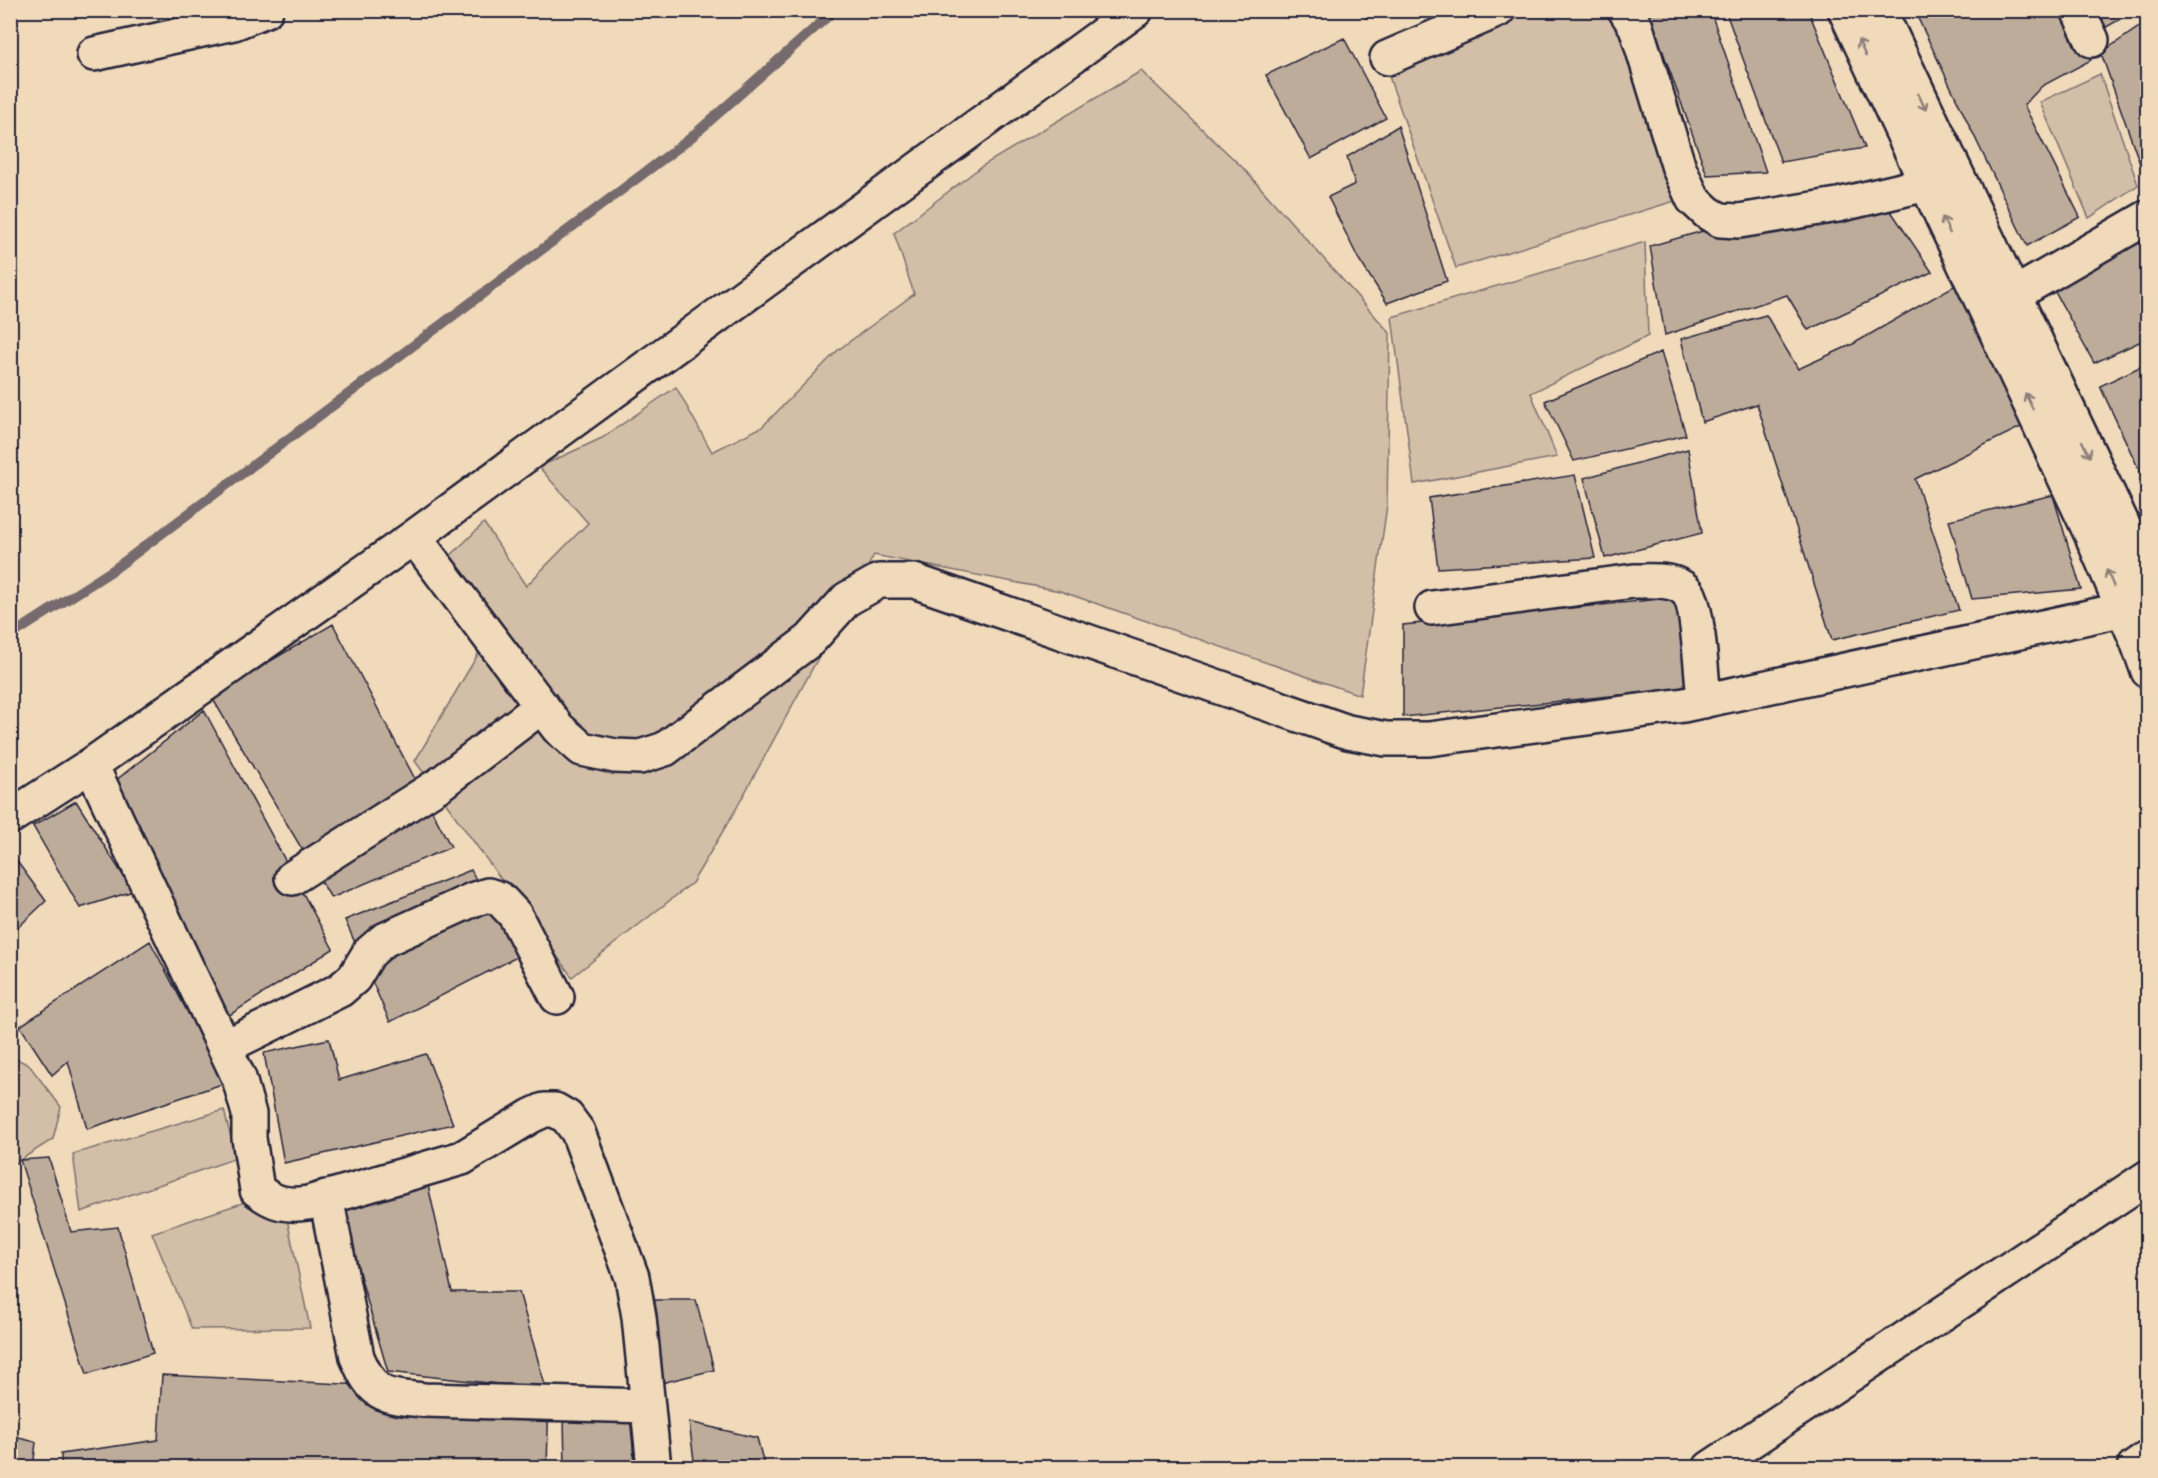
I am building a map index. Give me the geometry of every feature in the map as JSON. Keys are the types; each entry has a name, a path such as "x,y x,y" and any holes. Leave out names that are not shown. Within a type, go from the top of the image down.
{"street":[{"path":"94,54 234,23 266,10"},
{"path":"10,817 91,765 414,537 1136,10"},
{"path":"1387,58 1498,10"},
{"path":"1625,10 1636,27 1679,168 1693,199 1708,213 1720,220 1739,221 1838,206 1927,184"},
{"path":"1845,10 1927,184 2000,303 2122,523 2148,583"},
{"path":"1879,10 2000,303 2092,536 2136,607 2148,671"},
{"path":"2078,10 2092,40"},
{"path":"2000,303 2148,217"},
{"path":"414,537 558,728 582,749 615,756 640,757 665,749 810,640 847,599 879,581 914,581 1348,732 1386,739 1429,739 1684,705 2136,607"},
{"path":"1431,608 1634,581 1659,581 1678,585 1688,593 1694,608 1704,700"},
{"path":"292,878 440,784 542,706"},
{"path":"91,765 239,1078 249,1114 249,1138 257,1190 268,1198 289,1206 462,1158 544,1110 555,1110 567,1117 578,1132 632,1277 639,1317 654,1467"},
{"path":"225,1047 340,990 354,978 369,953 384,940 488,895 500,899 515,915 557,997"},
{"path":"1710,1467 2148,1177"},
{"path":"326,1197 357,1357 367,1380 378,1390 394,1398 424,1401 648,1406"},
{"path":"2134,1467 2148,1458"}],"shaded area":[{"path":"1474,11 1623,11 1688,197 1456,268 1378,45"},
{"path":"1141,71 1242,167 1390,333 1387,505 1360,695 1060,591 874,555 735,811 692,883 572,977 415,761 487,639 441,565 484,523 526,586 588,523 539,467 602,438 676,387 712,452 762,427 838,350 914,294 894,233 982,166"},
{"path":"2100,74 2138,185 2089,218 2040,102"},
{"path":"1645,242 1648,336 1531,393 1557,457 1414,484 1392,317"},
{"path":"11,1056 29,1065 61,1107 53,1139 11,1166"},
{"path":"224,1110 236,1158 81,1212 73,1154"},
{"path":"281,1190 310,1328 192,1329 152,1233"}],"building":[{"path":"1363,10 1384,10 1366,18"},
{"path":"1648,10 1710,10 1766,172 1707,175"},
{"path":"1725,10 1808,10 1865,148 1781,162"},
{"path":"1914,10 2067,10 2091,60 2042,86 2024,105 2080,217 2027,246"},
{"path":"2094,10 2136,10 2103,29"},
{"path":"2148,21 2148,167 2140,164 2101,53"},
{"path":"1344,38 1386,118 1311,159 1266,75"},
{"path":"1398,126 1447,281 1387,303 1358,258 1328,197 1355,184 1347,157"},
{"path":"1872,183 1932,272 1808,330 1787,295 1665,335 1650,246"},
{"path":"2148,210 2148,338 2094,363 2044,272"},
{"path":"1959,283 2021,427 1915,479 1959,610 1832,640 1757,404 1702,422 1681,339 1766,315 1798,369 1853,344"},
{"path":"1661,352 1686,435 1574,461 1545,401"},
{"path":"2148,363 2148,489 2100,386"},
{"path":"1688,449 1702,533 1605,558 1584,478"},
{"path":"1575,475 1595,558 1438,568 1429,498"},
{"path":"2053,495 2081,589 1972,599 1949,520"},
{"path":"1680,597 1689,688 1403,717 1403,625"},
{"path":"333,624 451,847 331,898 211,696"},
{"path":"204,710 333,949 225,1018 110,785"},
{"path":"76,801 133,891 80,908 33,826"},
{"path":"10,852 46,901 10,935"},
{"path":"471,870 517,957 390,1022 345,920"},
{"path":"150,941 225,1083 87,1129 68,1061 52,1075 20,1026"},
{"path":"329,1039 339,1080 426,1054 453,1124 284,1163 264,1053"},
{"path":"49,1158 71,1232 118,1227 153,1353 87,1374 20,1160"},
{"path":"425,1172 452,1292 519,1292 546,1389 388,1372 337,1197"},
{"path":"637,1300 696,1300 714,1370 657,1384"},
{"path":"162,1375 549,1394 547,1468 61,1468 61,1454 158,1440"},
{"path":"564,1416 630,1416 635,1468 565,1468"},
{"path":"689,1422 757,1438 765,1468 695,1468"},
{"path":"10,1436 36,1442 33,1468 10,1468"}],"waterway":[{"path":"10,636 113,570 687,141 835,10"}]}
